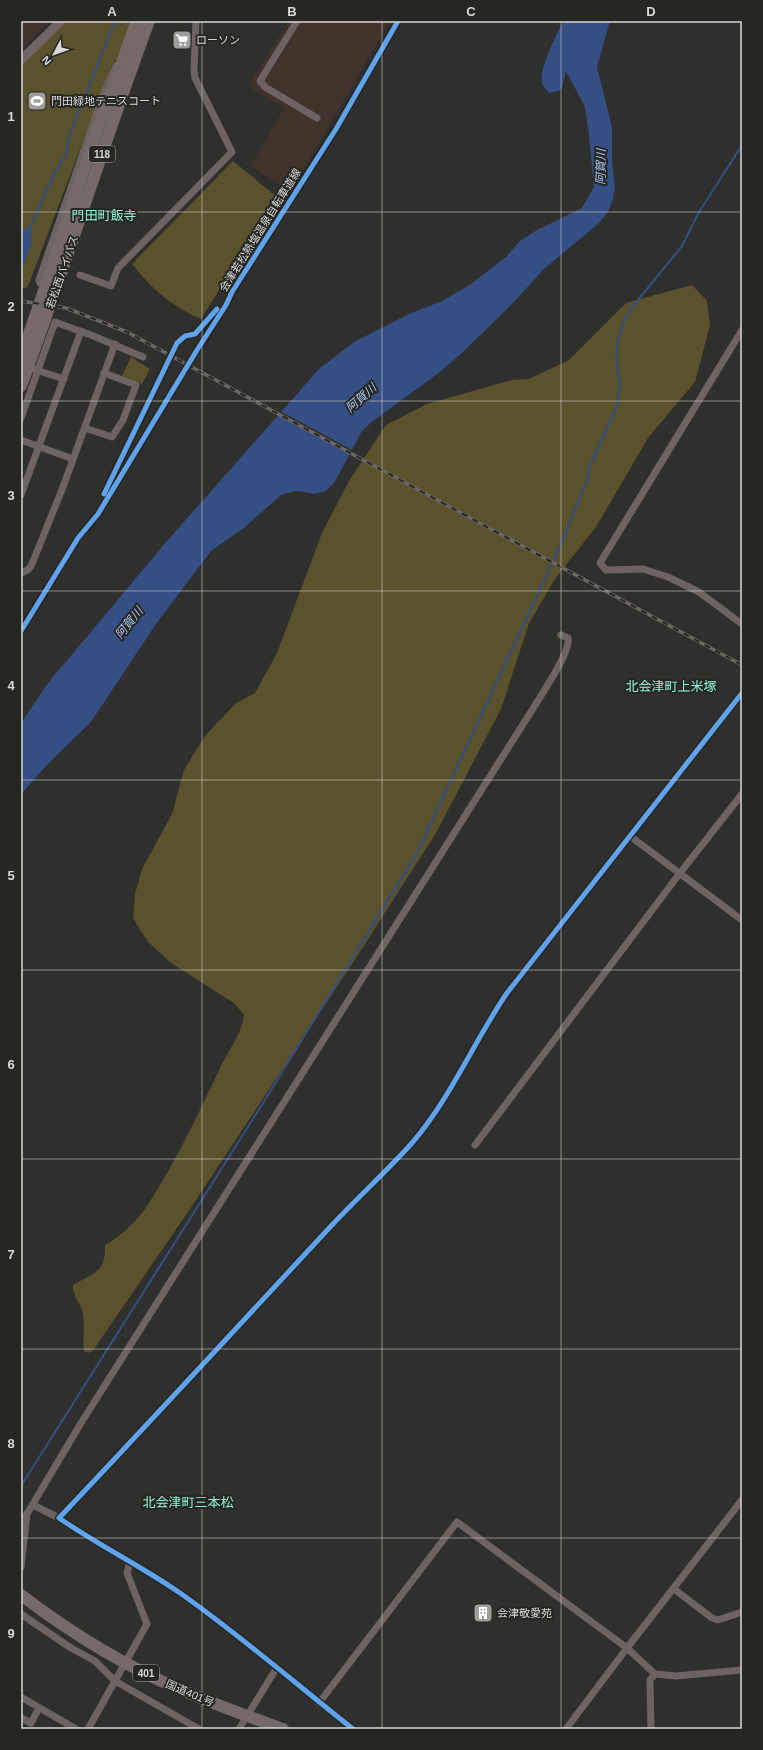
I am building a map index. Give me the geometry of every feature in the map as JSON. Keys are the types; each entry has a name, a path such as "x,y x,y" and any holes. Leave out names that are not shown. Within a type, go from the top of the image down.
{"highway":[{"name":"若松西バイパス","path":"21,386 52,286 90,151 137,21"},
{"name":"若松西バイパス","path":"21,357 52,286 149,21"},
{"name":"国道401号","path":"21,1595 75,1633 126,1662 183,1691 283,1729"}],"street":[{"path":"21,60 61,21"},
{"path":"80,275 111,286 118,268 232,152 196,78 194,70 196,21"},
{"path":"297,21 260,81 265,87 317,118"},
{"path":"124,56 113,70 103,95 39,280 44,286 57,292 62,289 142,49 142,39"},
{"path":"21,418 39,370 54,322 81,331 143,357"},
{"path":"742,330 600,563 606,570 643,569 678,581 699,592 742,624"},
{"path":"21,495 81,331"},
{"path":"21,573 28,570 32,564 85,428 114,344"},
{"path":"21,364 64,379"},
{"path":"85,428 112,438 123,420 136,385 104,374"},
{"path":"21,440 40,446 73,460"},
{"path":"21,1524 85,1417 539,700 559,665 569,642 568,638 561,635"},
{"path":"59,1518 334,1224 412,1143 435,1114 489,1020 507,993 742,693"},
{"path":"475,1145 680,873 742,794"},
{"path":"630,836 742,920"},
{"path":"566,1729 742,1500"},
{"path":"33,1505 59,1518 98,1544 180,1593 222,1624 276,1669 353,1729"},
{"path":"21,1567 27,1514"},
{"path":"319,1702 457,1522 627,1648 655,1674 676,1676 742,1670"},
{"path":"88,1729 147,1624 128,1573 130,1562"},
{"path":"674,1589 712,1618 718,1620 742,1612"},
{"path":"21,1614 71,1648 96,1661 115,1681 199,1729"},
{"path":"239,1729 276,1669"},
{"path":"651,1729 650,1680 655,1674"},
{"path":"21,1697 76,1729"},
{"path":"21,1718 31,1723 39,1708"}],"shaded area":[{"path":"21,21 50,21 21,50"},
{"path":"63,21 135,21 123,52 112,65 28,286 26,288 21,288 21,63"},
{"path":"289,21 390,21 291,191 250,166 284,109 248,86"},
{"path":"233,161 277,197 201,319 171,303 147,281 132,264"},
{"path":"692,285 707,301 710,325 695,382 648,438 596,527 555,579 529,623 501,709 436,833 356,958 188,1212 94,1349 89,1353 84,1351 83,1315 73,1289 73,1285 97,1271 101,1267 105,1254 105,1245 128,1228 147,1206 158,1189 187,1136 243,1022 244,1015 234,1003 171,963 148,942 133,918 135,894 142,869 172,814 184,770 205,736 236,703 255,693 277,653 322,533 349,481 386,425 427,404 512,380 529,379 569,360 626,303"},
{"path":"131,357 150,369 142,384 122,376"}],"water":[{"name":"阿賀川","path":"564,21 610,21 597,67 612,127 612,162 615,187 613,199 608,212 599,223 544,269 510,306 463,352 440,372 373,421 362,431 334,483 326,491 314,494 296,491 281,495 244,528 211,551 156,624 91,722 49,763 21,794 21,723 48,683 167,541 319,369 354,342 409,314 442,301 471,284 506,257 520,241 537,230 582,208 594,187 585,107 566,71 562,88 559,91 549,93 542,83 545,61"},
{"path":"28,227 31,231 31,245 21,272 21,232"}],"pier":[{"path":"280,411 354,451 352,455 277,414"}],"waterway":[{"path":"29,230 54,174 66,154 69,136 115,21"},
{"path":"21,1486 263,1103 417,853 560,546 588,478 588,470 617,406 620,386 616,357 617,342 625,319 633,306 682,246 699,212 742,145"}],"railway":[{"path":"21,301 66,308 127,332 742,665"}],"cycle path":[{"name":"会津若松熱塩温泉自転車道線","path":"21,631 78,538 98,514 197,350 226,305 232,292 336,129 398,21"},
{"path":"104,494 177,343 185,336 195,334 217,309"},
{"path":"353,1729 246,1643 180,1593 59,1518 332,1225 412,1143 439,1107 507,993 742,693"}],"place":[{"name":"ローソン","path":"182,40"},
{"name":"門田緑地テニスコート","path":"37,101"},
{"name":"会津敬愛苑","path":"483,1613"}],"district":[{"name":"門田町飯寺","path":"104,215"},
{"name":"北会津町上米塚","path":"671,686"},
{"name":"北会津町三本松","path":"188,1502"}]}
